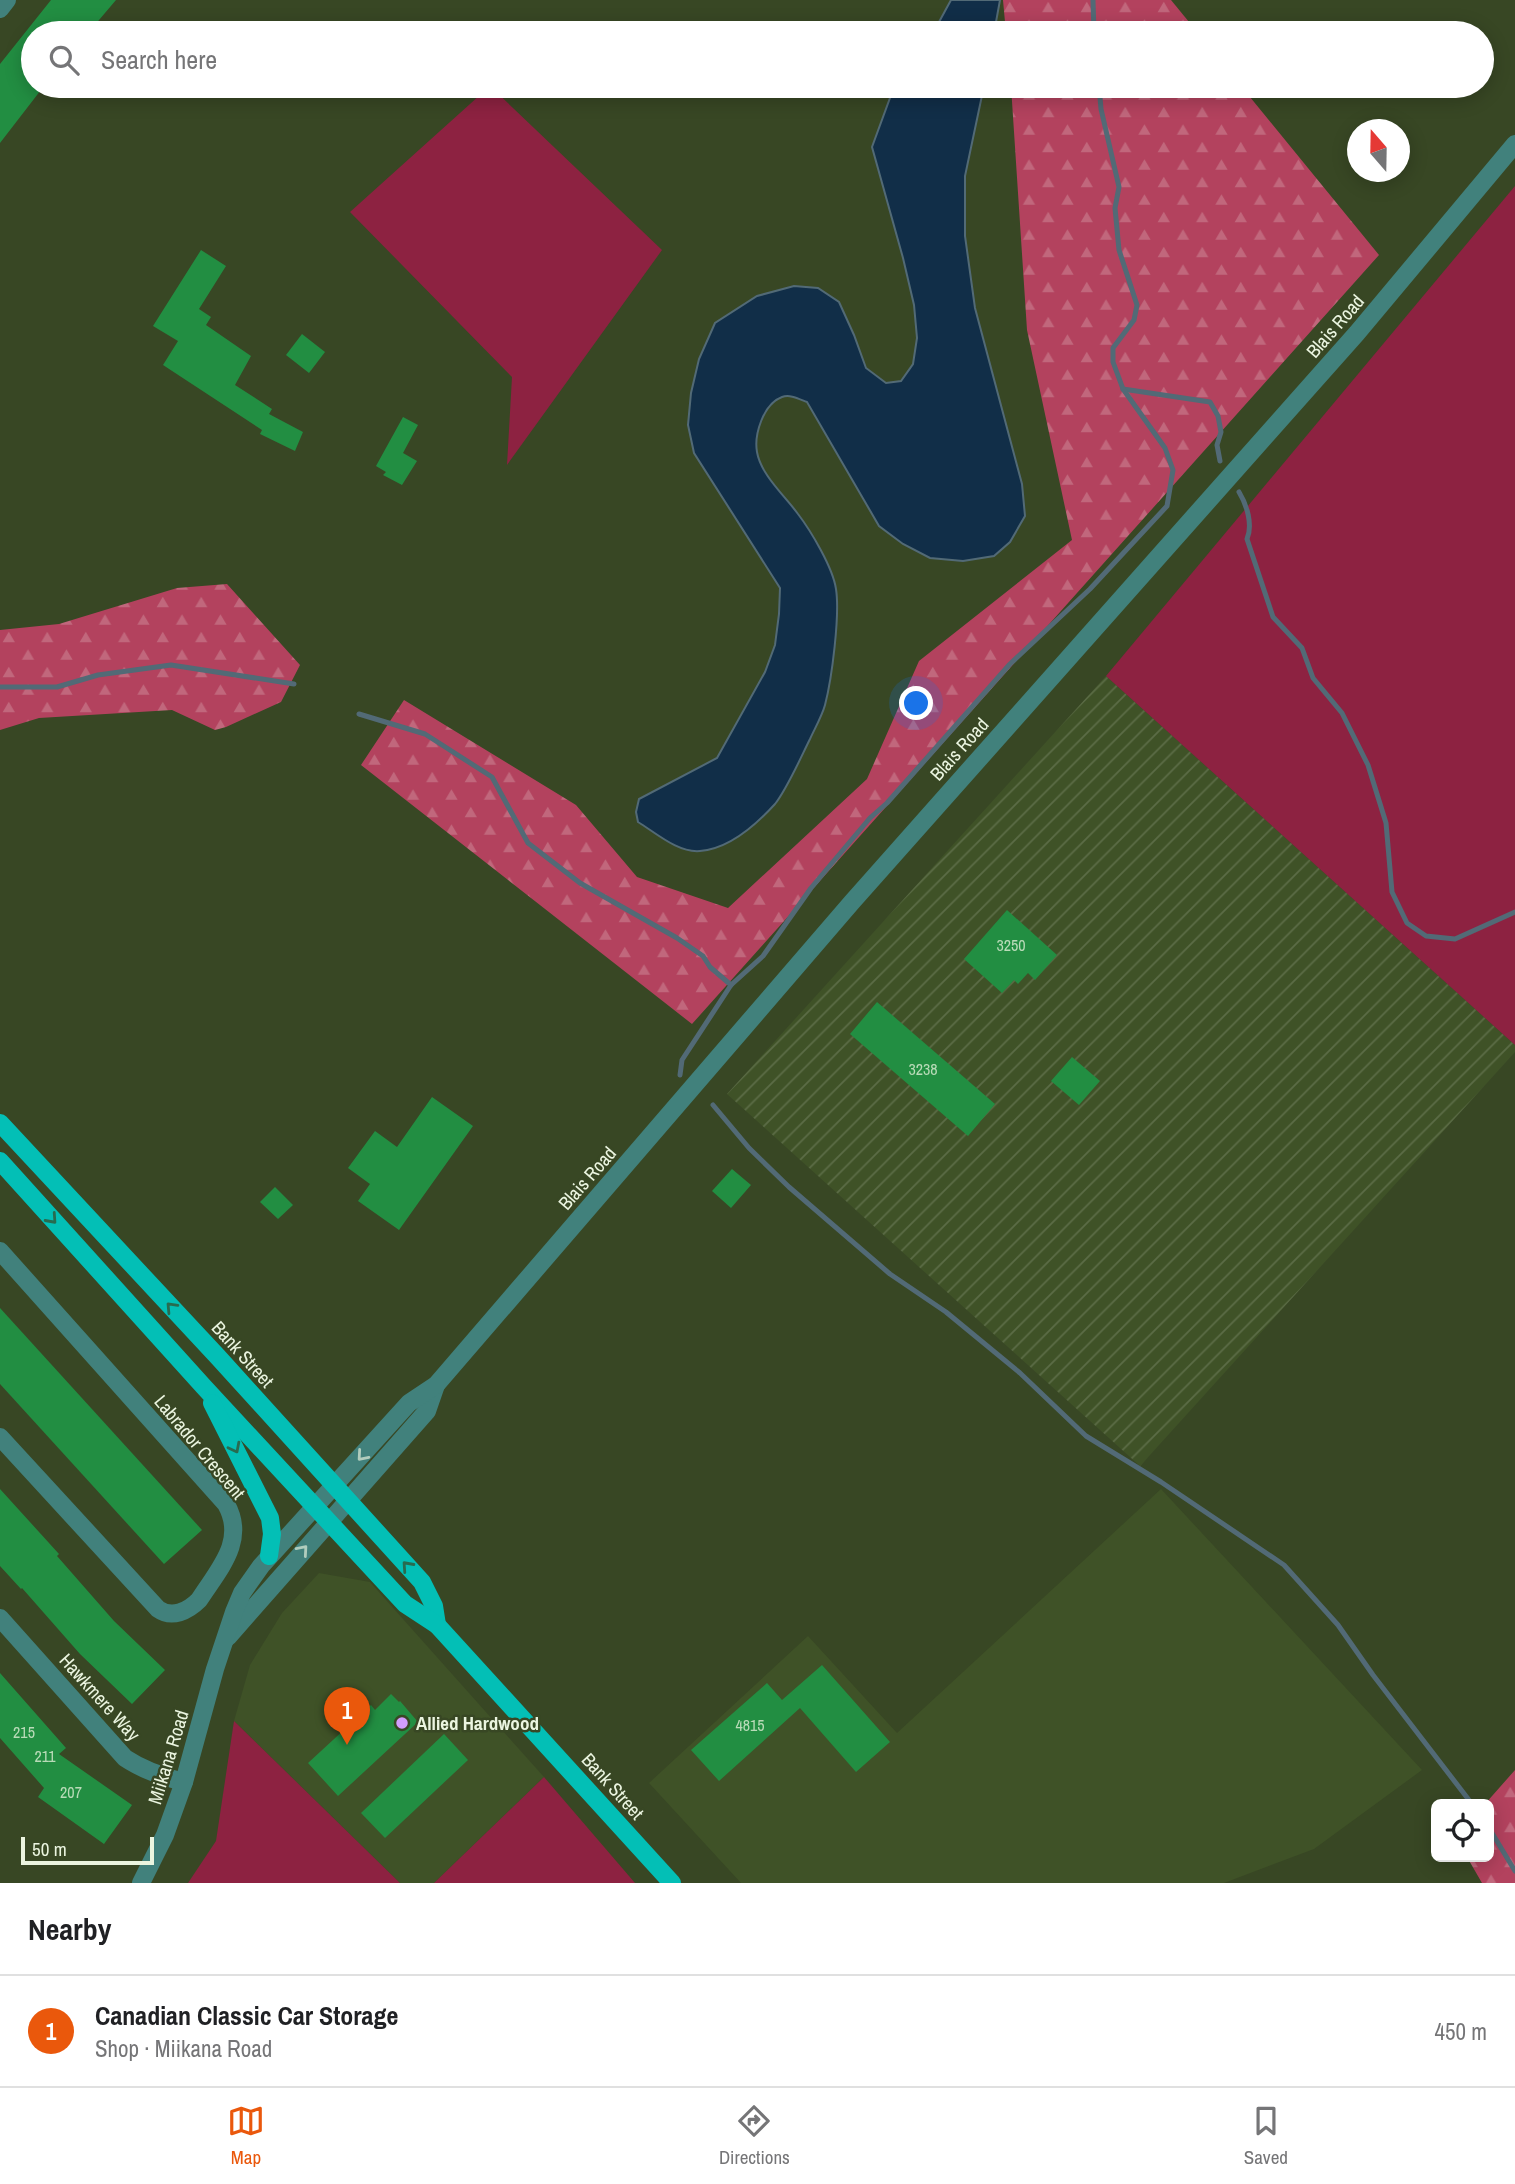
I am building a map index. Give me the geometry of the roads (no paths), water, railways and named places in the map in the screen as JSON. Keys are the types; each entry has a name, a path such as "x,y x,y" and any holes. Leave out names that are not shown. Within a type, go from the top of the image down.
{"main road":[{"name":"Bank Street","path":"0,1122 422,1582 434,1606 437,1625"},
{"name":"Bank Street","path":"0,1161 405,1604 437,1625 672,1883"},
{"path":"204,1387 270,1518 272,1534 269,1556"}],"street":[{"path":"0,9 7,0"},
{"name":"Blais Road","path":"335,1486 409,1403 436,1385 860,892 1357,333 1515,144"},
{"name":"Labrador Crescent","path":"0,1251 231,1512 232,1546 199,1600 177,1614 163,1613 158,1609 0,1437"},
{"name":"Blais Road","path":"348,1500 427,1411 436,1385"},
{"name":"Miikana Road","path":"141,1883 165,1835 184,1783 215,1669 242,1593 269,1556 335,1486"},
{"name":"Miikana Road","path":"226,1639 348,1500"},
{"name":"Hawkmere Way","path":"0,1618 125,1758 162,1777 184,1783"}],"water":[{"path":"951,0 1000,0 996,21 940,21"},
{"path":"890,98 981,98 965,176 965,236 975,308 1022,484 1025,516 1010,542 994,556 963,561 930,558 903,544 879,526 807,402 785,396 775,401 761,421 757,452 768,477 815,540 834,580 837,600 836,630 828,693 818,722 789,782 775,804 751,828 721,846 700,851 684,849 638,822 636,812 639,799 717,758 765,672 775,645 780,588 694,453 688,425 691,393 699,359 715,323 757,296 794,286 818,288 839,302 866,368 886,383 901,381 913,364 917,338 914,305 872,147"}],"waterway":[{"path":"1093,0 1094,21"},
{"path":"680,1075 682,1060 731,985 763,956 811,888 870,818 887,803 1010,664 1090,589 1167,506 1173,470 1165,448 1123,389 1113,362 1113,348 1134,320 1137,305 1119,250 1115,208 1119,187 1100,98"},
{"path":"1123,389 1210,402 1218,416 1221,432 1217,445 1220,461"},
{"path":"1239,492 1248,515 1247,539 1273,617 1302,648 1313,678 1342,713 1368,765 1386,823 1392,892 1407,923 1426,936 1455,939 1515,912"},
{"path":"0,687 57,687 98,675 171,665 294,684"},
{"path":"359,714 425,734 492,777 528,843 580,883 677,938 703,956 710,967 731,985"},
{"path":"713,1105 749,1148 789,1187 890,1274 946,1312 1020,1373 1086,1436 1161,1482 1284,1565 1338,1625 1468,1799"},
{"path":"1494,1836 1515,1871"}],"place":[{"name":"Allied Hardwood","path":"402,1723"},
{"name":"Canadian Classic Car Storage","path":"347,1745"}]}
